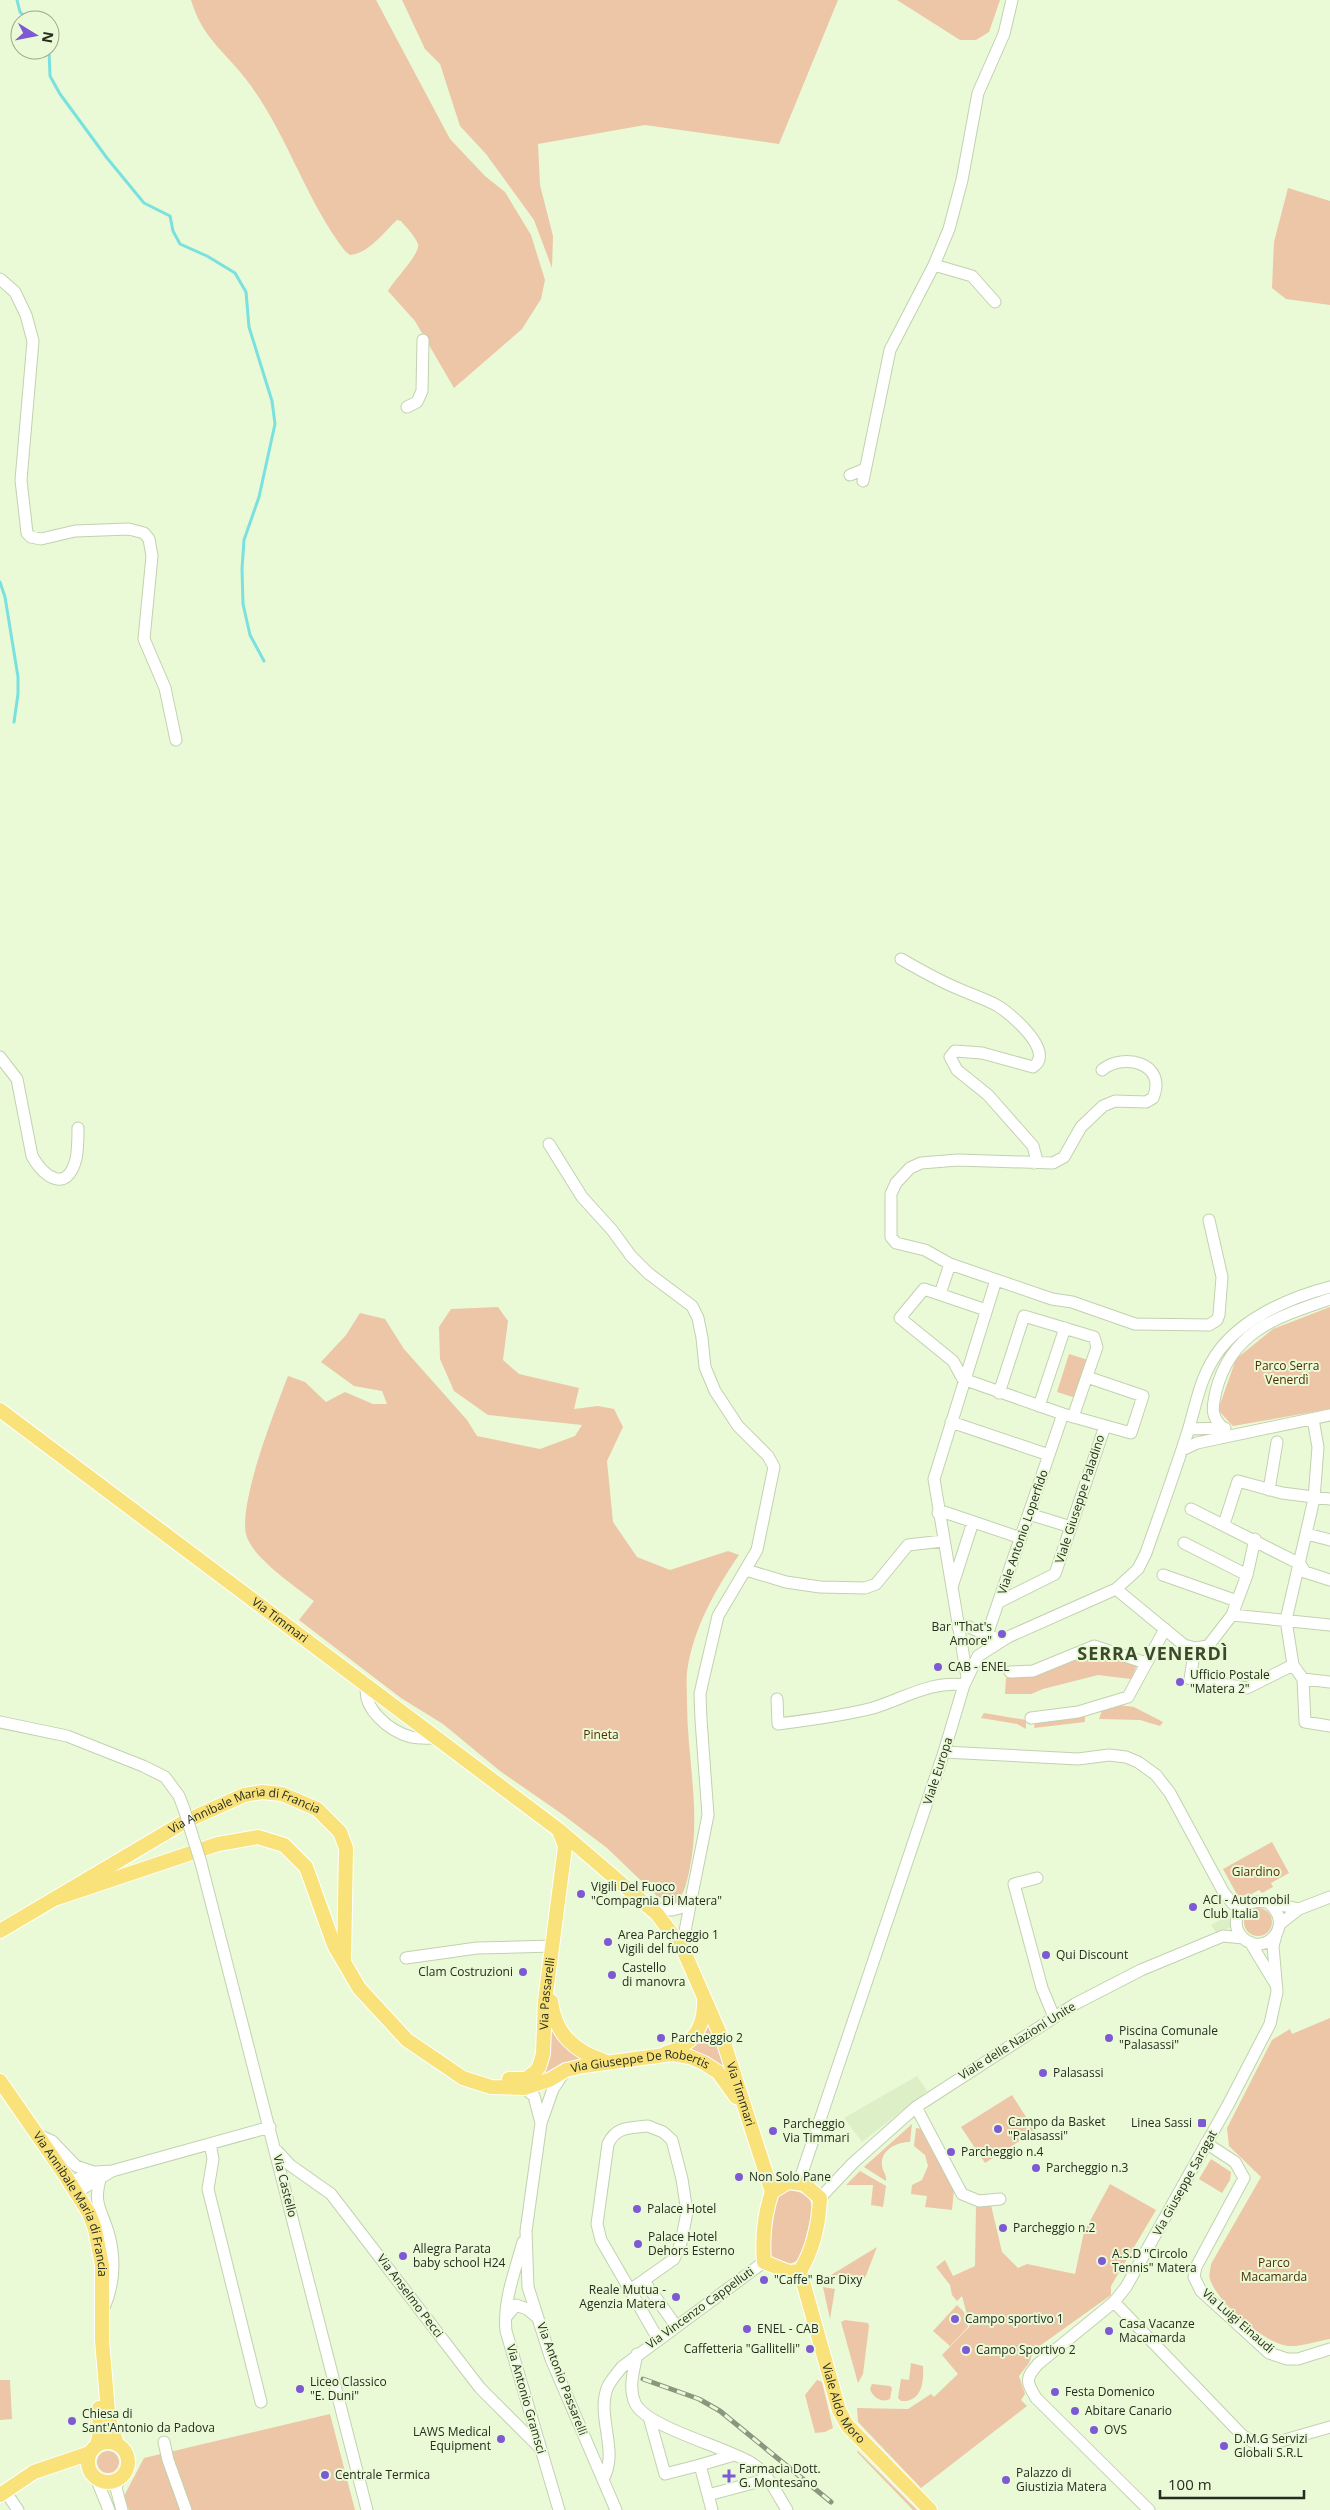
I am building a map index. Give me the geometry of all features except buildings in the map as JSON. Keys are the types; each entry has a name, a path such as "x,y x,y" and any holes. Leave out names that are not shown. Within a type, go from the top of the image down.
{"main road":[{"name":"Via Timmari","path":"0,1410 439,1738 559,1830 652,1909 670,1928 682,1947 724,2044 772,2192"},
{"name":"Via Annibale Maria di Francia","path":"0,1931 184,1822 207,1810 244,1795 262,1792 282,1794 317,1809 340,1832 346,1848 344,1961"},
{"name":"Via Passarelli","path":"452,2071 497,2080 526,2079 539,2066 542,2054 546,2001 565,1846 559,1830"},
{"name":"Via Annibale Maria di Francia","path":"57,1898 218,1844 258,1837 284,1845 306,1868 334,1945 360,1988 407,2040 452,2071 473,2082 491,2087 524,2088"},
{"path":"562,1868 573,1858 594,1860"},
{"path":"549,1983 552,2013 558,2029 585,2054 608,2062"},
{"path":"653,2056 681,2049 692,2039 702,2019 704,1997"},
{"name":"Via Giuseppe De Robertis","path":"524,2088 549,2080 566,2070 608,2062 672,2054 690,2057 718,2072 742,2104"},
{"name":"Via Annibale Maria di Francia","path":"0,2081 89,2213 101,2252 102,2340 110,2423 118,2444"},
{"path":"788,2182 799,2182 810,2188 820,2198 819,2216 807,2259 800,2271 784,2271 764,2262 763,2242 766,2209 772,2192 779,2186 788,2182"},
{"name":"Viale Aldo Moro","path":"800,2271 840,2410 847,2425 930,2510"},
{"name":"Via Annibale Maria di Francia","path":"94,2449 100,2424 96,2371 102,2340"},
{"path":"2,2493 34,2472 53,2466 107,2442 118,2444 125,2451 128,2461 126,2471 119,2479 105,2482 94,2476 53,2466"},
{"path":"94,2449 88,2463 94,2476"}],"street":[{"path":"863,481 890,350 934,265 962,195 978,93 1004,34 1012,0"},
{"path":"934,265 972,276 994,302"},
{"path":"0,279 15,292 29,322 34,341 21,480 27,533 31,537 41,539 76,531 128,529 144,533 149,539 152,556 144,639 165,688 176,740"},
{"path":"407,406 420,398 423,370 423,340"},
{"path":"850,475 865,469"},
{"path":"901,959 951,986 999,1007 1032,1037 1039,1053 1038,1062 1033,1067 967,1050 954,1051 950,1057 957,1070 988,1095 1029,1141 1036,1151 1034,1163"},
{"path":"0,1057 17,1079 32,1156 38,1166 49,1177 56,1180 63,1178 71,1172 76,1158 78,1128"},
{"path":"1102,1070 1113,1063 1120,1062 1147,1065 1152,1070 1155,1080 1153,1098 1146,1102 1122,1100 1108,1103 1081,1127 1064,1157 1058,1162 958,1160 921,1163 910,1168 892,1188 890,1230 893,1240 925,1250 950,1264 996,1280 1052,1299 1072,1302 1135,1324 1148,1326 1185,1323 1209,1326 1217,1320 1219,1315 1222,1277 1209,1220"},
{"path":"549,1144 582,1197 612,1230 631,1256 648,1273 692,1306 698,1318 705,1367 715,1390 738,1426 771,1462 773,1471 761,1538 746,1570 718,1616 712,1634 700,1694 708,1815 682,1947"},
{"path":"940,1294 950,1264"},
{"path":"777,1699 778,1724 844,1715 874,1707 941,1684 966,1681 934,1479 963,1379 996,1280"},
{"name":"Viale Europa","path":"799,2182 944,1752 966,1681 978,1656 1001,1640 1116,1589 1138,1568 1145,1555 1182,1450 1194,1406 1211,1363 1221,1348 1238,1331 1269,1310 1296,1298 1330,1287"},
{"path":"986,1310 924,1288 900,1318 953,1361 963,1379 1068,1416 1105,1426"},
{"path":"1240,1433 1221,1426 1214,1419 1212,1410 1227,1359 1242,1341 1293,1312 1330,1299"},
{"name":"Viale Antonio Loperfido","path":"987,1634 1049,1455 1087,1377 1097,1347 1094,1337 1024,1316 999,1393"},
{"path":"1039,1406 1065,1328"},
{"name":"Viale Giuseppe Paladino","path":"999,1602 1055,1574 1105,1426 1131,1433 1143,1396 1087,1377"},
{"path":"1182,1450 1197,1442 1330,1416"},
{"path":"1313,1419 1318,1462 1314,1499 1286,1620 1292,1664 1303,1679 1305,1722 1330,1726"},
{"path":"950,1422 1049,1455"},
{"path":"1189,1429 1221,1426"},
{"path":"1269,1490 1277,1442"},
{"path":"1318,1462 1330,1461"},
{"path":"1224,1524 1238,1481 1269,1490 1314,1499 1330,1499"},
{"path":"1192,1508 1300,1564 1305,1572 1330,1580"},
{"path":"938,1513 944,1512 1021,1538"},
{"path":"1029,1514 1071,1527"},
{"path":"951,1590 973,1522"},
{"path":"1307,1534 1330,1540"},
{"path":"1116,1589 1184,1645 1195,1648 1208,1646 1232,1615 1247,1575 1255,1539"},
{"path":"746,1570 786,1582 820,1587 865,1588 876,1584 908,1545 943,1541"},
{"path":"1184,1544 1247,1575"},
{"path":"1163,1575 1237,1602"},
{"path":"1232,1615 1330,1625"},
{"path":"958,1627 967,1626 1001,1640"},
{"path":"1031,1718 1078,1712 1128,1697 1165,1629"},
{"path":"1010,1672 1033,1670 1094,1646 1146,1663"},
{"path":"1195,1648 1190,1679 1246,1688 1292,1664"},
{"path":"1303,1679 1330,1682"},
{"path":"366,1684 366,1698 370,1708 381,1718 400,1732 412,1737 439,1738"},
{"name":"Via Castello","path":"0,1722 67,1736 143,1766 165,1777 179,1796 201,1863 368,2510"},
{"path":"944,1752 1078,1759 1109,1755 1126,1757 1138,1762 1152,1771 1162,1783 1224,1893 1232,1904 1243,1907"},
{"path":"1037,1878 1014,1884 1042,1988 1054,2017"},
{"path":"1246,1940 1264,1943 1276,1935 1280,1924 1299,1909 1330,1897"},
{"path":"1276,1985 1236,1926 1236,1919 1243,1907 1254,1901 1299,1909"},
{"path":"1269,1903 1277,1912 1280,1924"},
{"path":"652,1909 672,1910 690,1905"},
{"name":"Via Giuseppe Saragat","path":"1149,2510 1036,2398 1028,2383 1029,2374 1038,2364 1114,2302 1126,2287 1270,2024 1276,2002 1274,1946 1276,1935"},
{"name":"Viale delle Nazioni Unite","path":"820,2198 853,2163 916,2107 1054,2017 1140,1970 1224,1936 1246,1940"},
{"path":"406,1958 477,1948 553,1946"},
{"name":"Via Antonio Passarelli","path":"566,2070 553,2089 541,2123 526,2231 528,2286 551,2359 616,2510"},
{"path":"524,2088 534,2096 541,2123"},
{"path":"916,2107 962,2194 979,2201 1000,2199"},
{"path":"630,2290 674,2259 681,2243 686,2212 682,2179 672,2140 663,2132 648,2126 621,2128 612,2135 608,2144 597,2224 600,2240 658,2339"},
{"path":"73,2188 77,2179 247,2135 270,2127"},
{"path":"38,2135 52,2141 76,2166 98,2175"},
{"path":"247,2135 259,2137 275,2147"},
{"name":"Via Luigi Einaudi","path":"1206,2143 1235,2162 1244,2178 1196,2267 1194,2277 1201,2291 1269,2353 1286,2359 1298,2359 1330,2349"},
{"path":"210,2144 213,2159 208,2188 261,2402"},
{"name":"Via Anselmo Pecci","path":"275,2147 290,2165 332,2194 480,2388 540,2448"},
{"path":"98,2175 96,2198 109,2235 114,2262 113,2281 103,2310"},
{"name":"Via Antonio Gramsci","path":"526,2231 511,2286 505,2318 512,2354 559,2510"},
{"name":"Via Vincenzo Cappelluti","path":"604,2479 608,2472 610,2456 604,2412 606,2394 608,2387 622,2367 637,2354 764,2262"},
{"path":"644,2281 676,2326"},
{"path":"511,2286 528,2286"},
{"path":"505,2318 528,2286"},
{"path":"1114,2302 1242,2435 1249,2440 1267,2445 1330,2427"},
{"path":"516,2305 527,2309 538,2318"},
{"name":"Via Vincenzo Cappelluti","path":"637,2354 632,2382 632,2393 636,2404 649,2417 754,2465 768,2479 787,2510"},
{"path":"649,2417 665,2474 734,2455"},
{"path":"164,2442 168,2460 186,2510"},
{"path":"700,2465 712,2510"},
{"path":"94,2476 110,2510"},
{"path":"119,2479 116,2488 122,2510"},
{"path":"708,2495 768,2479"},
{"path":"2,2493 18,2510"}],"shaded area":[{"path":"1227,1916 1233,1926 1217,1934 1211,1925"},
{"path":"917,2076 927,2091 862,2142 844,2118"}],"green space":[{"path":"191,0 376,0 450,139 485,176 505,192 531,235 545,280 541,299 522,329 454,388 415,321 388,291 415,254 418,244 415,238 401,221 397,220 363,251 350,255 345,251 319,211 264,106 251,86 209,37 196,14"},
{"path":"402,0 838,0 779,144 645,125 538,144 540,185 553,236 552,268 534,220 486,154 460,126 440,64 425,49"},
{"path":"897,0 1000,0 989,32 976,40 960,40"},
{"path":"1288,188 1330,201 1330,305 1286,299 1272,288 1274,242"},
{"name":"Pineta","path":"498,1307 508,1321 503,1360 519,1374 579,1388 574,1409 598,1406 614,1409 623,1427 607,1461 613,1522 637,1557 670,1570 728,1551 739,1555 706,1610 690,1656 687,1687 694,1808 693,1851 686,1886 680,1898 673,1904 657,1896 607,1848 500,1771 443,1724 401,1698 299,1620 314,1601 265,1562 256,1552 246,1534 245,1519 253,1478 267,1432 288,1376 305,1382 326,1402 345,1392 373,1404 387,1404 382,1391 354,1386 321,1362 346,1335 360,1313 385,1319 404,1349 467,1420 477,1436 540,1449 575,1436 582,1425 488,1415 454,1391 440,1359 439,1327 451,1309"},
{"name":"Parco Serra Venerdì","path":"1330,1307 1330,1409 1233,1426 1218,1410 1236,1359 1273,1329"},
{"path":"1069,1354 1088,1360 1076,1398 1057,1392"},
{"path":"1092,1652 1099,1652 1137,1665 1131,1679 1098,1675 1043,1689 1031,1694 1005,1694 1006,1678 1028,1675"},
{"path":"1119,1705 1134,1707 1163,1722 1160,1726 1140,1720 1099,1719 1102,1710"},
{"path":"984,1713 1026,1720 1026,1729 1017,1724 981,1718"},
{"path":"1085,1715 1085,1722 1034,1728 1035,1722"},
{"name":"Giardino","path":"1272,1842 1289,1873 1271,1883 1273,1887 1262,1893 1259,1890 1240,1900 1223,1869"},
{"path":"1258,1908 1268,1912 1272,1922 1268,1932 1258,1936 1248,1932 1244,1922 1248,1912"},
{"path":"707,2016 734,2086 683,2051"},
{"name":"Parco Macamarda","path":"1330,2018 1330,2339 1304,2345 1288,2346 1267,2338 1243,2320 1221,2298 1209,2277 1211,2264 1261,2177 1229,2146 1227,2128 1272,2040 1290,2029 1292,2034"},
{"path":"549,2022 587,2060 538,2078 548,2059"},
{"name":"Campo da Basket \"Palasassi\"","path":"1012,2095 1035,2131 985,2163 961,2127"},
{"path":"912,2124 910,2142 890,2148 882,2160 886,2181 864,2167"},
{"path":"916,2128 923,2129 954,2190 952,2210 925,2207 927,2196 911,2194 912,2185 922,2180 928,2166 925,2155 914,2146"},
{"path":"1211,2159 1231,2172 1230,2180 1222,2193 1199,2179"},
{"path":"860,2171 886,2186 883,2207 871,2205 873,2185 846,2185"},
{"path":"1110,2184 1156,2210 1111,2286 1111,2295 1034,2350 1029,2363 1019,2376 1025,2394 1021,2400 1027,2406 921,2488 858,2422 857,2408 908,2409 931,2394 934,2397 958,2374 942,2355 970,2326 962,2296 957,2301 952,2295 950,2285 936,2267 945,2260 953,2276 975,2266 976,2206 991,2205 1002,2252 1018,2268 1027,2264 1075,2274 1084,2232"},
{"path":"789,2190 805,2195 812,2204 812,2210 804,2250 801,2256 798,2260 789,2264 780,2264 772,2259 770,2255 769,2232 771,2215 780,2195"},
{"path":"877,2247 865,2278 831,2275"},
{"path":"823,2287 835,2289 830,2319"},
{"name":"Campo sportivo 1","path":"957,2305 964,2312 968,2327 950,2346 933,2331"},
{"path":"845,2320 868,2323 869,2326 863,2374 858,2383 841,2322"},
{"path":"911,2363 923,2366 922,2384 917,2395 908,2400 901,2401 898,2398 901,2379 909,2380"},
{"path":"0,2380 10,2380 12,2419 0,2420"},
{"path":"817,2380 822,2382 833,2428 825,2432 815,2433 805,2395"},
{"path":"872,2384 890,2386 892,2388 890,2399 881,2400 876,2397 870,2389"},
{"path":"330,2414 355,2510 129,2510 124,2496 144,2458"},
{"path":"108,2451 116,2454 119,2462 116,2470 108,2473 100,2470 97,2462 100,2454"},
{"path":"858,2451 917,2510 913,2510"}],"waterway":[{"path":"17,0 20,10"},
{"path":"49,60 50,76 60,94 107,158 144,203 170,216 173,231 180,244 207,256 235,273 246,292 249,327 272,401 275,424 259,497 244,540 242,569 243,604 250,635 264,661"},
{"path":"0,582 5,597 18,677 18,694 14,722"}],"railway":[{"path":"643,2379 699,2399 720,2411 831,2502"}],"place":[{"name":"Bar \"That's Amore\"","path":"1002,1634"},
{"name":"CAB - ENEL","path":"938,1667"},
{"name":"Ufficio Postale \"Matera 2\"","path":"1180,1682"},
{"name":"Vigili Del Fuoco \"Compagnia Di Matera\"","path":"581,1894"},
{"name":"ACI - Automobil Club Italia","path":"1193,1907"},
{"name":"Area Parcheggio 1 Vigili del fuoco","path":"608,1942"},
{"name":"Qui Discount","path":"1046,1955"},
{"name":"Clam Costruzioni","path":"523,1972"},
{"name":"Castello di manovra","path":"612,1975"},
{"name":"Parcheggio 2","path":"661,2038"},
{"name":"Piscina Comunale \"Palasassi\"","path":"1109,2038"},
{"name":"Palasassi","path":"1043,2073"},
{"name":"Linea Sassi","path":"1202,2123"},
{"name":"Campo da Basket \"Palasassi\"","path":"998,2129"},
{"name":"Parcheggio Via Timmari","path":"773,2131"},
{"name":"Parcheggio n.4","path":"951,2152"},
{"name":"Parcheggio n.3","path":"1036,2168"},
{"name":"Non Solo Pane","path":"739,2177"},
{"name":"Palace Hotel","path":"637,2209"},
{"name":"Parcheggio n.2","path":"1003,2228"},
{"name":"Palace Hotel Dehors Esterno","path":"638,2244"},
{"name":"Allegra Parata baby school H24","path":"403,2256"},
{"name":"A.S.D \"Circolo Tennis\" Matera","path":"1102,2261"},
{"name":"\"Caffe\" Bar Dixy","path":"764,2280"},
{"name":"Reale Mutua - Agenzia Matera","path":"676,2297"},
{"name":"Campo sportivo 1","path":"955,2319"},
{"name":"ENEL - CAB","path":"747,2329"},
{"name":"Casa Vacanze Macamarda","path":"1109,2331"},
{"name":"Caffetteria \"Gallitelli\"","path":"810,2349"},
{"name":"Campo Sportivo 2","path":"966,2350"},
{"name":"Liceo Classico \"E. Duni\"","path":"300,2389"},
{"name":"Festa Domenico","path":"1055,2392"},
{"name":"Abitare Canario","path":"1075,2411"},
{"name":"Chiesa di Sant'Antonio da Padova","path":"72,2421"},
{"name":"OVS","path":"1094,2430"},
{"name":"LAWS Medical Equipment","path":"501,2439"},
{"name":"D.M.G Servizi Globali S.R.L","path":"1224,2446"},
{"name":"Centrale Termica","path":"325,2475"},
{"name":"Farmacia Dott. G. Montesano","path":"729,2476"},
{"name":"Palazzo di Giustizia Matera","path":"1006,2480"}],"district":[{"name":"SERRA VENERDÌ","path":"1153,1654"}]}
